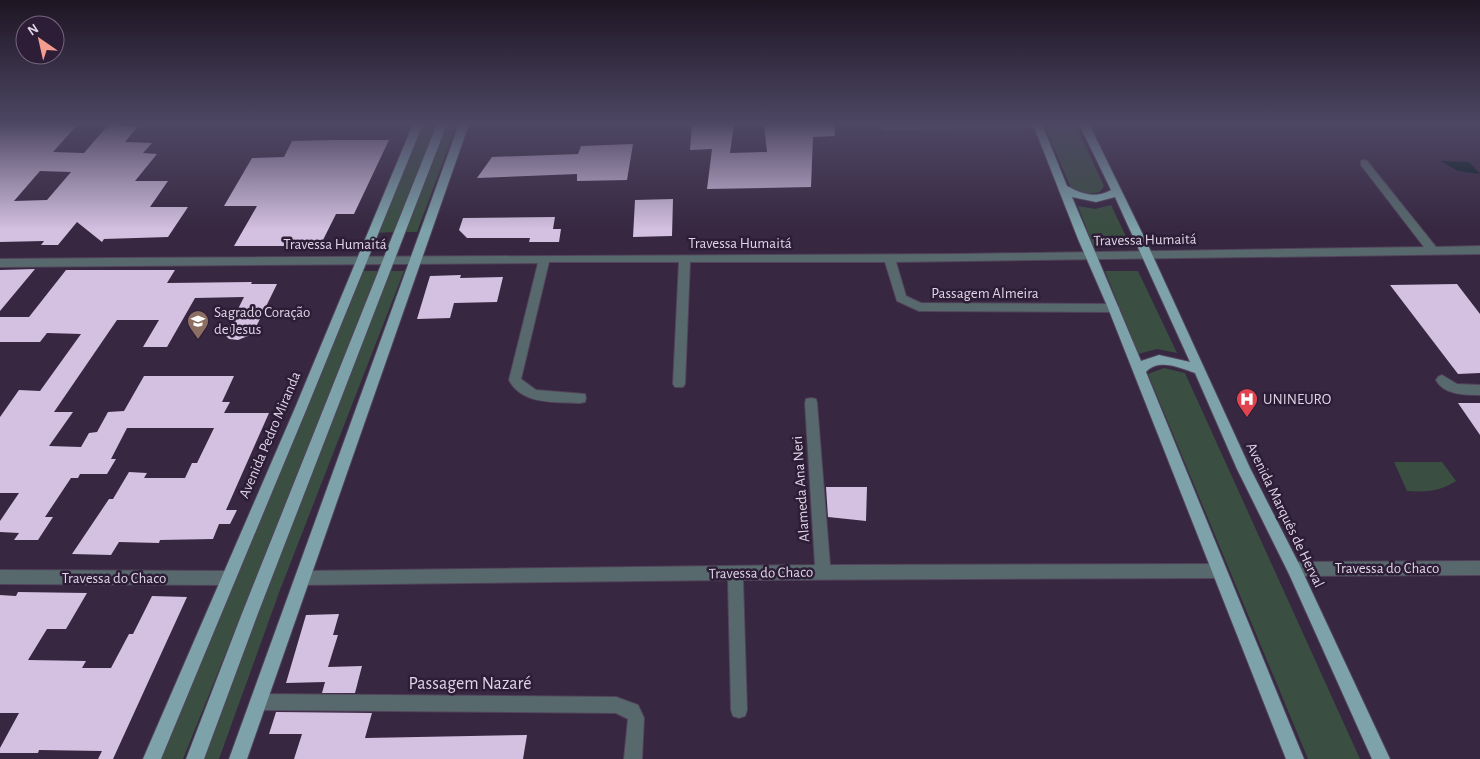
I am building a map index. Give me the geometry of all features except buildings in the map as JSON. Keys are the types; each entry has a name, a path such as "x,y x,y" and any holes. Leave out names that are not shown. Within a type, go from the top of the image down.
{"main road":[{"name":"Avenida Pedro Miranda","path":"152,759 301,408 403,159"},
{"path":"195,759 248,616 428,159"},
{"path":"238,759 452,159"},
{"path":"1051,159 1089,255 1114,308 1296,759"},
{"name":"Avenida Marquês de Herval","path":"1101,159 1147,255 1244,469 1294,569 1381,759"},
{"path":"1064,188 1074,195 1090,199 1102,198 1116,192"},
{"path":"1139,371 1147,362 1162,360 1200,370"}],"street":[{"path":"1364,163 1433,251"},
{"name":"Travessa Humaitá","path":"0,263 241,259 390,260 417,258 889,258 1480,250"},
{"path":"545,258 516,380 524,391 533,394 580,398"},
{"path":"679,384 685,258"},
{"name":"Passagem Almeira","path":"889,258 901,298 919,307 1114,308"},
{"path":"1442,380 1461,390 1480,390"},
{"name":"Alameda Ana Neri","path":"811,403 823,572"},
{"name":"Travessa do Chaco","path":"1294,569 1480,568"},
{"name":"Travessa do Chaco","path":"302,578 823,572 1219,571"},
{"path":"735,574 739,710"},
{"name":"Travessa do Chaco","path":"0,577 228,578"},
{"name":"Passagem Nazaré","path":"258,702 616,705 632,711 636,718 633,759"}],"shaded area":[{"path":"407,159 423,159 395,232 377,233"},
{"path":"432,159 444,159 417,232 405,232"},
{"path":"1059,159 1092,159 1104,186 1100,192 1087,194 1071,188"},
{"path":"1440,161 1469,162 1480,174 1458,171"},
{"path":"1111,205 1130,245 1093,246 1078,206 1095,209"},
{"path":"363,271 380,271 183,759 161,759"},
{"path":"390,271 404,271 280,590 219,759 199,759 341,392"},
{"path":"1105,271 1138,271 1177,353 1157,349 1138,354"},
{"path":"1164,368 1185,373 1360,759 1308,759 1148,374"},
{"path":"1394,462 1442,462 1456,481 1432,491 1407,491"}],"place":[{"name":"Sagrado Coração de Jesus","path":"198,340"},
{"name":"UNINEURO","path":"1247,418"}]}
